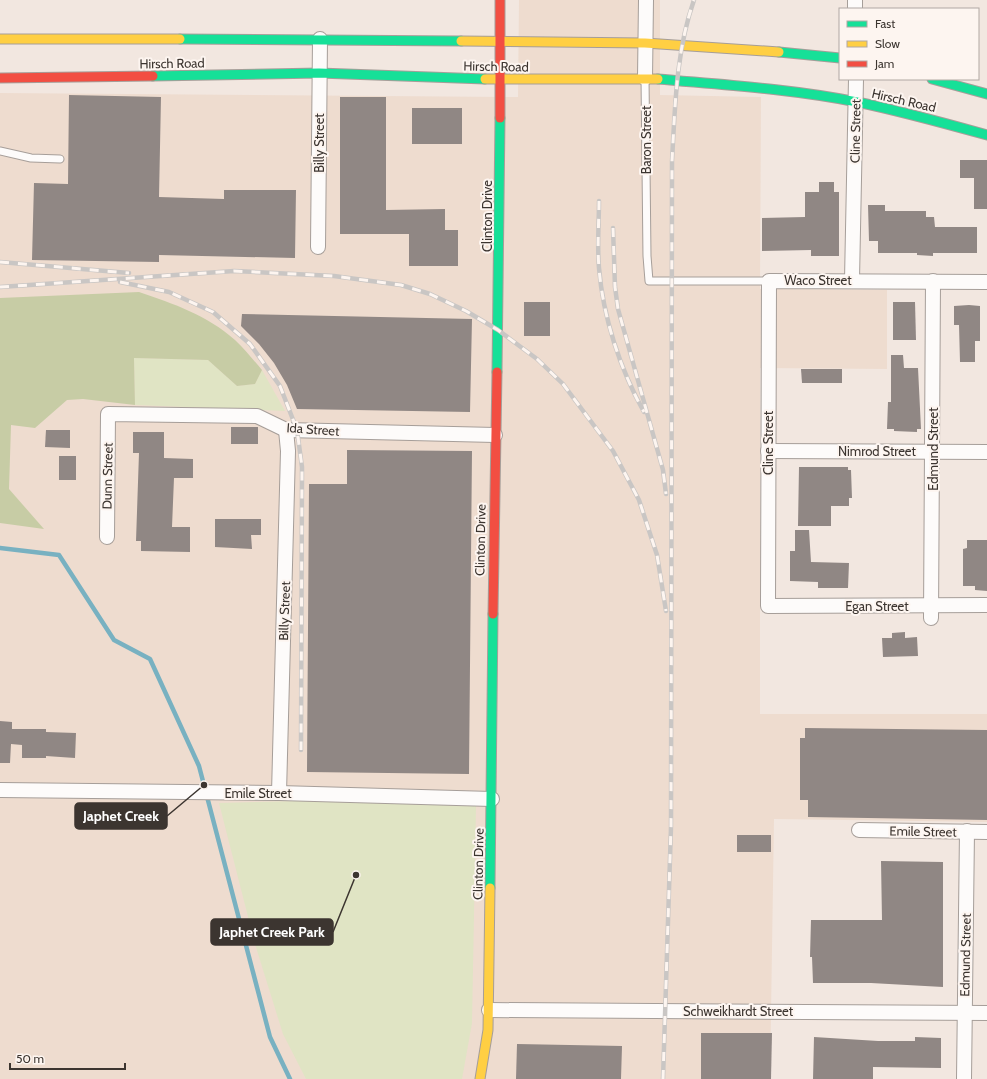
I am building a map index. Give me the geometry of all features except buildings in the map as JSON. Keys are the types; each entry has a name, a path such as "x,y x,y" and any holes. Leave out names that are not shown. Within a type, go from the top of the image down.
{"main road":[{"name":"Clinton Drive","path":"480,1079 488,1030 489,1010 495,435 499,296 500,0"},
{"name":"Hirsch Road","path":"0,39 320,39 500,42 645,42 739,48 839,58"},
{"name":"Hirsch Road","path":"0,78 319,73 500,80 645,78 751,87 856,102 905,113 987,135"},
{"name":"Hirsch Road","path":"936,80 987,94"}],"street":[{"name":"Baron Street","path":"645,78 646,0"},
{"name":"Billy Street","path":"318,247 320,39"},
{"name":"Cline Street","path":"852,280 856,80"},
{"name":"Waco Street","path":"769,281 852,280 987,282"},
{"name":"Cline Street","path":"768,606 769,281"},
{"name":"Edmund Street","path":"931,612 933,281"},
{"name":"Ida Street","path":"108,414 257,416 286,430 495,435"},
{"name":"Dunn Street","path":"107,537 108,414"},
{"name":"Billy Street","path":"273,793 279,742 288,459 286,430"},
{"name":"Nimrod Street","path":"768,451 987,452"},
{"name":"Egan Street","path":"768,606 931,612 987,605"},
{"name":"Emile Street","path":"0,790 273,793 492,800"},
{"name":"Emile Street","path":"859,830 987,832"},
{"name":"Edmund Street","path":"964,1079 967,831"},
{"name":"Schweikhardt Street","path":"489,1010 987,1013"}],"lane":[{"name":"Baron Street","path":"645,78 647,256 649,281"},
{"path":"0,151 31,158 60,159"},
{"name":"Waco Street","path":"649,281 769,281"}],"shaded area":[{"path":"519,0 660,0 660,95 761,97 760,289 887,290 887,369 760,368 760,714 987,714 987,822 774,819 770,1079 0,1079 0,93 518,97"}],"green space":[{"path":"139,292 190,311 224,331 246,351 262,370 255,384 237,386 208,360 134,358 135,405 83,399 67,400 35,428 11,425 9,489 44,529 0,523 0,298"},
{"path":"134,358 208,360 237,386 255,384 262,370 285,411 135,405"},
{"path":"297,801 476,806 472,1023 462,1079 306,1079 283,1034 255,944 219,803"}],"waterway":[{"path":"0,548 59,555 114,640 150,659 199,766 270,1037 290,1079"}],"railway":[{"path":"663,1079 671,827 672,161 677,79 683,39 694,0"},
{"path":"599,201 598,260 604,305 620,360 644,412"},
{"path":"613,228 615,287 618,309 663,470 666,494"},
{"path":"0,262 129,273"},
{"path":"0,287 234,271 334,276 401,285 430,294 466,311 498,330 537,359 563,384 613,451 639,500 657,555 666,611"},
{"path":"120,282 169,292 213,312 250,344 280,386 297,430 302,467 301,750"}],"traffic: fast":[{"path":"180,39 461,41"},
{"path":"779,52 839,58"},
{"path":"153,76 319,73 485,79"},
{"path":"658,79 758,88 857,102 890,109 987,135"},
{"path":"936,80 987,94"},
{"path":"497,372 500,118"},
{"path":"490,888 493,614"}],"traffic: slow":[{"path":"0,39 180,39"},
{"path":"461,41 645,43 779,52"},
{"path":"485,79 658,79"},
{"path":"480,1079 488,1030 490,888"}],"traffic: jam":[{"path":"500,0 500,118"},
{"path":"0,78 153,76"},
{"path":"493,614 497,372"}],"place":[{"name":"Japhet Creek","path":"204,785"},
{"name":"Japhet Creek Park","path":"356,875"}]}
